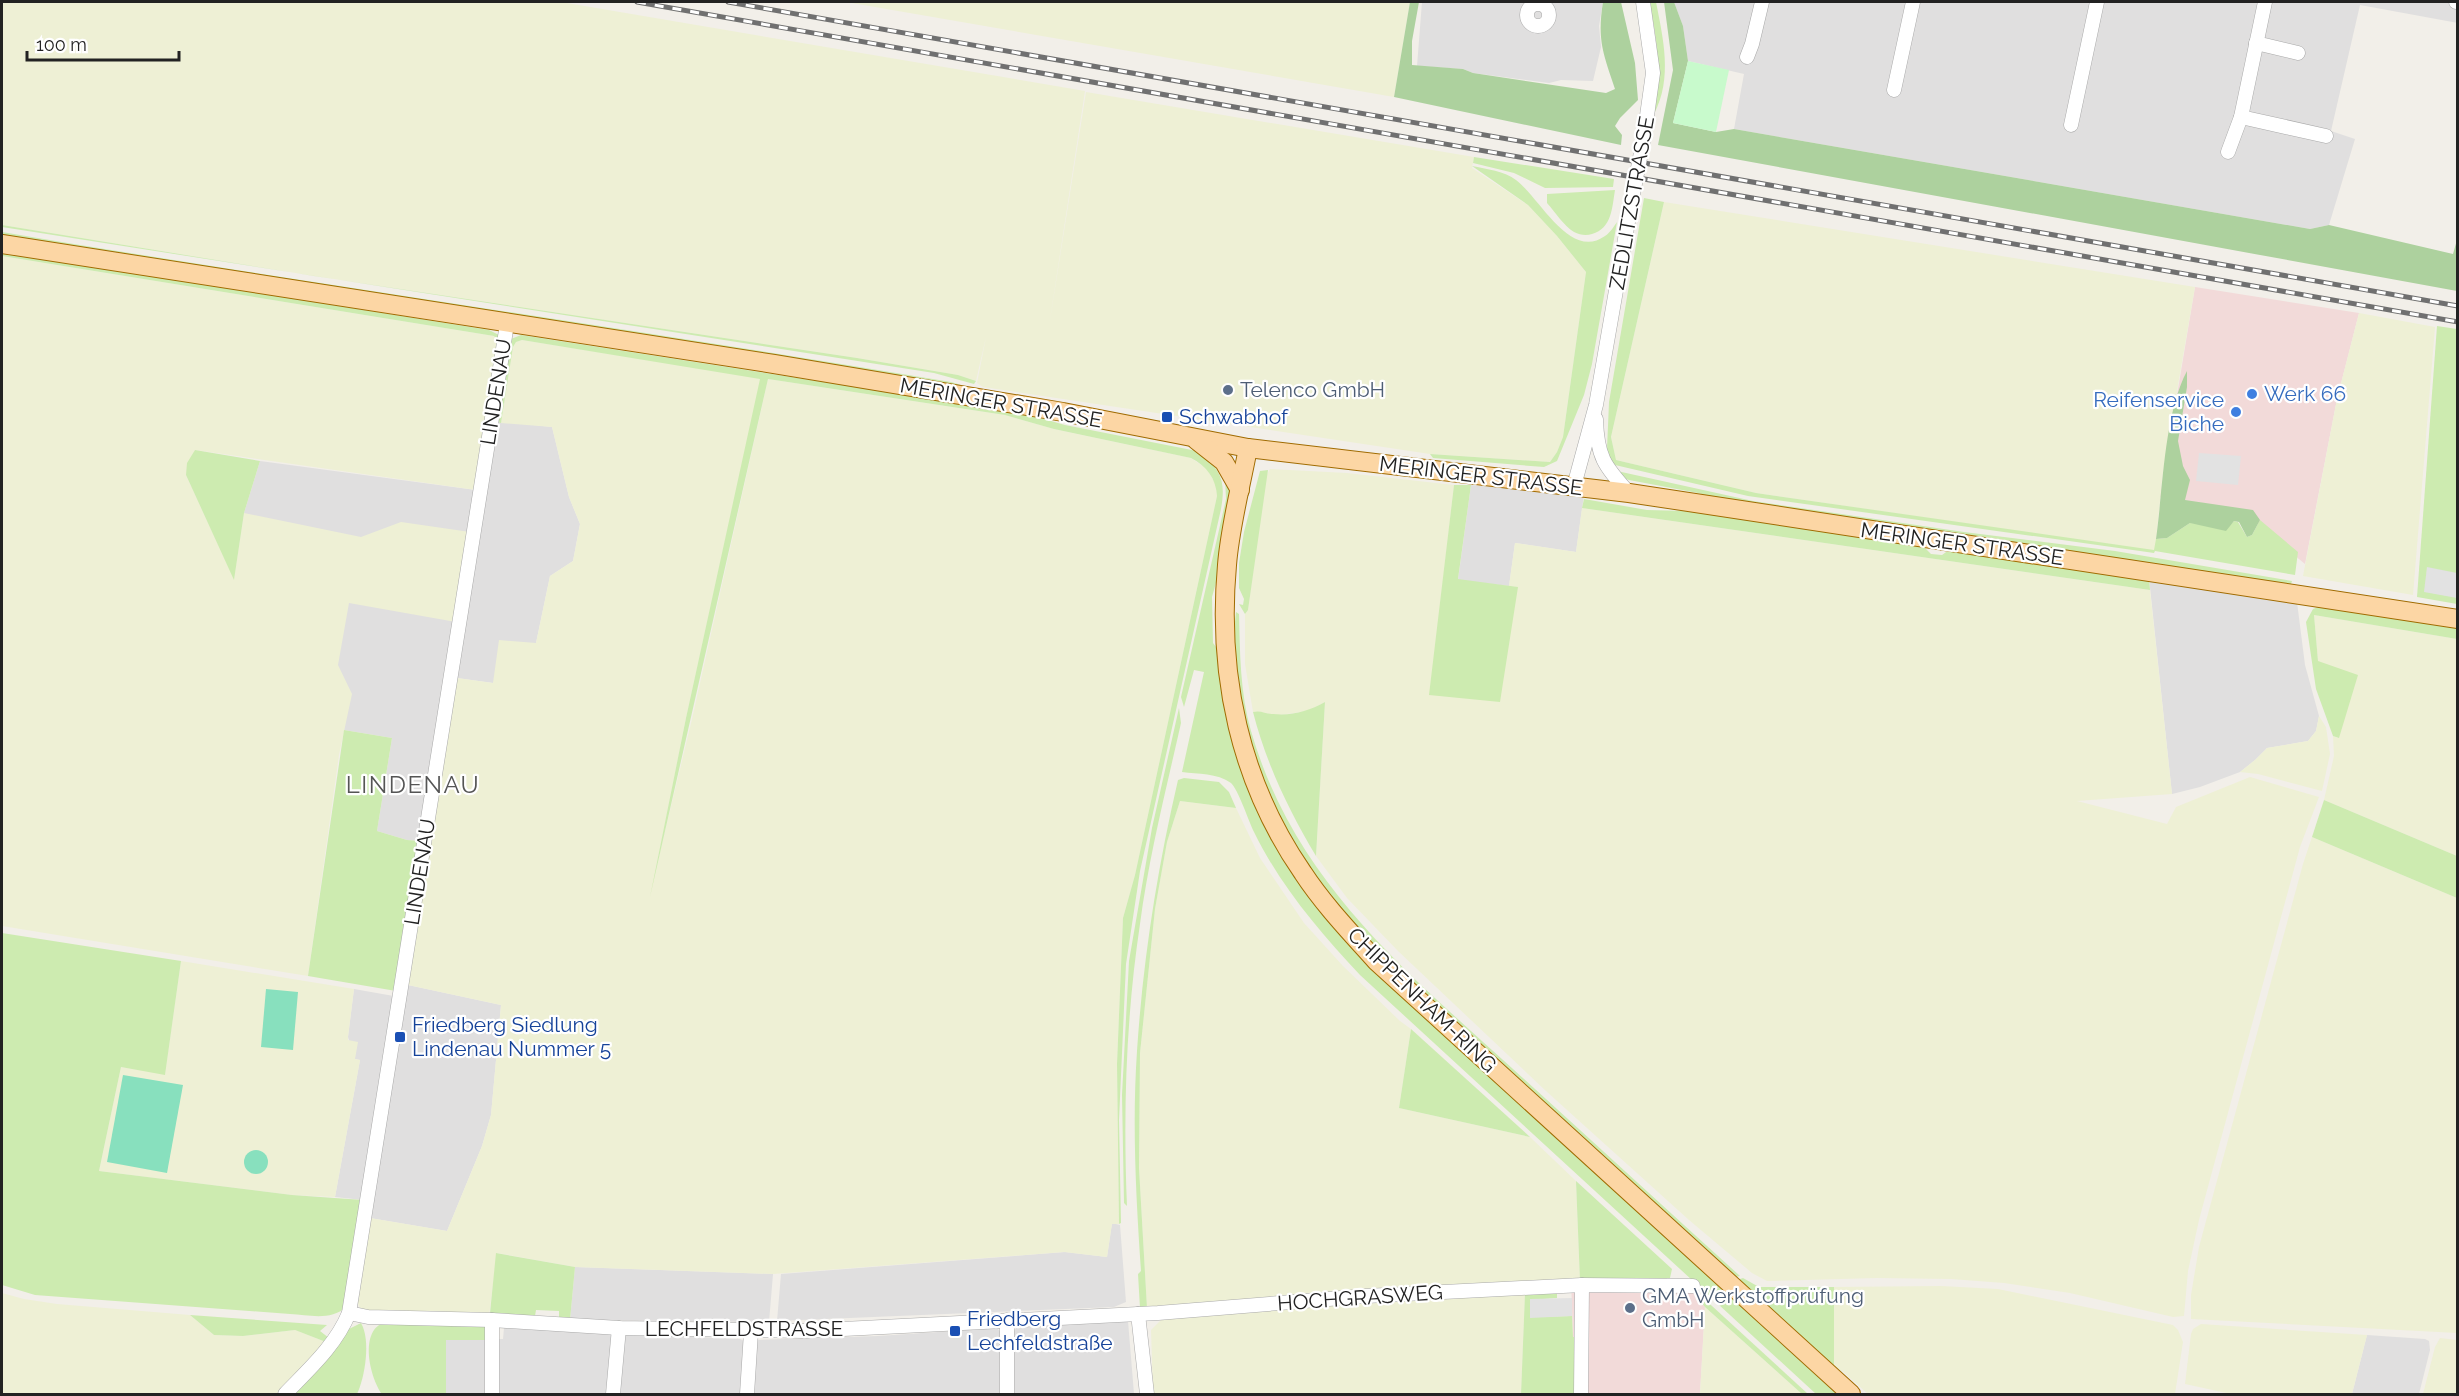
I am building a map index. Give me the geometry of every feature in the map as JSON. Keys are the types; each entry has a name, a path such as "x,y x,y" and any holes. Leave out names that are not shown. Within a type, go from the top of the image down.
{"main road":[{"name":"MERINGER STRASSE","path":"2,244 970,397 1248,448 1574,486 2457,619"},
{"path":"1192,438 1224,462 1240,489"},
{"name":"CHIPPENHAM-RING","path":"1248,448 1227,562 1224,602 1225,649 1230,699 1243,752 1258,793 1273,824 1303,873 1335,916 1376,961 1851,1395"}],"street":[{"name":"ZEDLITZSTRASSE","path":"1574,486 1596,405 1644,137 1653,73 1643,2"},
{"path":"1747,57 1762,2"},
{"path":"1894,90 1913,2"},
{"path":"2071,125 2097,2"},
{"path":"2228,152 2241,117 2265,2"},
{"path":"2256,43 2298,53"},
{"path":"2241,117 2326,136"},
{"name":"LINDENAU","path":"285,1395 326,1351 340,1331 349,1312 507,324"},
{"name":"ZEDLITZSTRASSE","path":"1596,405 1597,442 1602,462 1629,494"},
{"path":"1581,1395 1582,1285"},
{"name":"HOCHGRASWEG","path":"1138,1314 1366,1296 1582,1285 1693,1286"},
{"name":"LECHFELDSTRASSE","path":"349,1312 368,1317 492,1320 619,1329 752,1332 815,1331 1138,1314"},
{"path":"1138,1314 1147,1395"},
{"path":"492,1320 492,1395"},
{"path":"1007,1320 1007,1395"},
{"path":"613,1395 619,1329"},
{"path":"747,1395 752,1332"}],"shaded area":[{"path":"1422,2 1603,2 1599,26 1601,47 1593,81 1561,80 1549,83 1473,73 1463,69 1417,66"},
{"path":"1674,2 2457,2 2458,23 2360,5 2331,131 2355,139 2329,225 2310,229 1734,129 1744,74 1688,61 1683,26"},
{"path":"2195,287 2359,313 2337,399 2305,564 2245,514 2160,497"},
{"path":"487,420 552,427 569,497 580,524 573,561 550,576 536,643 493,683 457,678 429,842 407,840 377,831 392,738 344,730 260,633 244,513 260,461 476,490"},
{"path":"2199,453 2241,456 2238,485 2196,481"},
{"path":"1471,485 1584,495 1576,552 1515,543 1509,586 1458,580"},
{"path":"2427,567 2457,573 2457,598 2424,592"},
{"path":"2149,578 2297,602 2305,665 2319,716 2316,731 2308,741 2267,748 2240,772 2200,787 2172,794"},
{"path":"408,985 501,1005 491,1115 482,1146 447,1231 370,1218 363,1200 335,1197 360,1060 355,1059 348,1037 354,989 405,998"},
{"path":"1112,1223 1120,1225 1126,1302 1114,1307 777,1321 781,1274 1065,1252 1107,1257"},
{"path":"575,1267 773,1274 769,1322 570,1320"},
{"path":"1571,1280 1691,1290 1705,1307 1700,1394 1578,1394 1580,1337 1573,1337"},
{"path":"1572,1298 1572,1316 1530,1318 1530,1299"},
{"path":"1128,1321 1134,1394 1013,1394 1013,1333 1018,1325"},
{"path":"504,1328 740,1339 744,1341 741,1394 446,1394 446,1340 503,1339"},
{"path":"997,1328 1002,1334 1002,1394 752,1394 758,1340 878,1336"},
{"path":"2367,1335 2429,1341 2430,1350 2419,1394 2352,1394"}],"green space":[{"path":"2,2 561,2 1085,91 1049,326 1086,92 1474,157 1472,168 1528,205 1586,272 1563,437 1550,462 1430,454 983,387 977,383 986,337 976,381 958,375 857,358 314,276 2,225"},
{"path":"846,2 1410,2 1394,97"},
{"path":"1410,2 1419,2 1412,41 1412,65 1463,69 1473,73 1606,93 1615,89 1602,46 1603,2 1621,2 1635,63 1638,100 1615,126 1622,135 1621,145 1394,97"},
{"path":"1649,2 1656,2 1665,58 1663,86 1654,114 1658,58"},
{"path":"1664,2 1674,2 1683,26 1688,61 1673,123 1716,132 1734,129 2310,229 2329,225 2453,254 2457,240 2457,291 1658,145 1673,70"},
{"path":"1688,61 1729,70 1716,132 1673,123"},
{"path":"1474,157 1614,179 1613,187 1545,188 1514,173 1473,163"},
{"path":"1472,166 1501,172 1512,177 1556,224 1580,240 1592,242 1605,236 1617,222 1592,364 1584,395 1557,461 1544,467 1433,458 1430,454 1550,462 1563,437 1586,272 1528,205"},
{"path":"1615,190 1612,210 1607,222 1599,231 1590,235 1574,232 1563,223 1547,203 1547,194"},
{"path":"1644,198 1664,202 1611,437 1616,460 1756,493 2154,550 2156,539 2167,538 2190,523 2230,525 2234,521 2238,522 2247,537 2252,535 2260,520 2298,552 2295,575 2155,551 2154,553 1748,496 1615,465 1607,449 1609,402"},
{"path":"1664,202 2195,287 2163,472 2155,551 1756,493 1616,460 1611,437"},
{"path":"2,225 296,273 2,227"},
{"path":"2,232 951,382 971,388 2,238"},
{"path":"2,252 489,330 499,335 498,341 494,336 2,256"},
{"path":"2,256 494,336 498,341 476,490 195,450 186,475 234,579 244,513 361,537 401,522 470,532 456,622 349,603 338,665 352,694 339,755 308,976 2,926"},
{"path":"336,279 857,358 958,375 976,381 974,384 934,373"},
{"path":"2359,313 2435,327 2413,595 2303,576 2337,399"},
{"path":"2437,326 2457,329 2457,604 2417,597"},
{"path":"521,335 1023,413 1065,425 1202,452 1214,465 1222,484 1221,509 1140,871 1126,964 1119,1120 1121,1223 1119,1224 1117,1064 1123,918 1135,875 1217,496 1210,474 1191,458 1054,429 1005,415 768,379 650,897 686,718 760,379 522,340 516,342 513,347 501,423 497,422 511,339"},
{"path":"522,340 761,378 686,718 655,873 768,379 1005,415 1054,429 1191,458 1207,469 1216,485 1217,496 1135,875 1123,918 1117,1064 1119,1224 1112,1224 1107,1257 1064,1252 773,1274 575,1267 497,1253 489,1316 368,1313 360,1308 356,1300 370,1218 447,1231 482,1146 491,1115 501,1005 408,985 457,678 493,683 499,640 536,643 550,576 573,561 580,524 569,497 552,427 501,423 513,347 516,342"},
{"path":"2187,371 2187,387 2178,441 2183,466 2190,480 2185,500 2253,510 2260,520 2252,535 2247,537 2239,522 2234,521 2226,531 2190,523 2167,538 2156,539 2169,430 2179,389"},
{"path":"195,450 260,461 244,513 234,580 186,475 187,463"},
{"path":"1270,469 1347,473 1454,485 1430,695 1517,587 1509,586 1515,543 1576,552 1582,508 2150,590 2172,794 2077,801 2167,824 2176,807 2250,777 2319,797 2300,847 2199,1220 2188,1271 2184,1316 2173,1317 2070,1293 2004,1283 1951,1279 1877,1278 1767,1281 1752,1273 1689,1220 1546,1091 1398,951 1347,898 1316,856 1325,702 1311,710 1295,713 1278,715 1253,712 1245,664 1245,614 1248,610 1266,476"},
{"path":"1268,470 1248,610 1245,614 1239,604 1243,605 1244,599 1239,588 1239,563 1244,532 1260,471"},
{"path":"1617,471 1753,501 1964,532 2115,551 2292,581 2286,586 1739,505 1698,493 1629,480 1621,477"},
{"path":"1225,477 1229,483 1230,497 1219,572 1212,597 1213,643 1219,651 1224,693 1303,886 1838,1394 1816,1394 1360,975 1316,925 1276,871 1254,832 1231,783 1214,776 1182,772 1204,672 1194,670 1184,707 1181,697 1226,499"},
{"path":"1454,485 1471,485 1458,579 1518,587 1500,702 1429,695"},
{"path":"1584,499 1647,510 1686,511 1923,546 1931,554 1942,555 1949,550 2149,578 2150,590 1582,508"},
{"path":"2323,605 2457,626 2457,639 2314,615 2318,661 2358,675 2339,738 2333,736 2316,689 2306,622 2313,609"},
{"path":"1236,612 1239,614 1240,658 1247,717 1251,731 1270,784 1295,833 1324,877 1357,918 1432,995 1740,1276 1732,1278 1388,964 1352,925 1303,862 1261,780 1247,735 1232,651"},
{"path":"2314,615 2457,639 2457,856 2324,800 2334,756 2333,736 2338,738 2318,661"},
{"path":"1325,702 1316,856 1279,786 1253,712 1294,713"},
{"path":"1179,708 1181,723 1148,873 1135,959 1126,1100 1127,1206 1124,1203 1122,1095 1129,961 1152,828"},
{"path":"2319,716 2326,727 2330,754 2322,791 2258,774 2240,772 2267,748 2308,741 2316,731"},
{"path":"344,730 392,738 377,831 407,840 420,841 396,991 308,976"},
{"path":"1184,778 1219,782 1229,792 1236,808 1180,801 1167,842 1155,909 1140,1053 1139,1168 1147,1308 1140,1308 1138,1274 1141,1271 1135,1133 1140,1017 1147,949 1164,848 1178,780"},
{"path":"2324,800 2457,856 2457,898 2312,837"},
{"path":"1180,801 1236,808 1260,858 1304,923 1343,966 1411,1029 1399,1108 1530,1137 1576,1181 1580,1281 1147,1308 1139,1168 1140,1053 1155,909 1167,842"},
{"path":"2312,837 2457,898 2457,1333 2191,1319 2191,1295 2199,1247"},
{"path":"2,933 181,961 165,1075 121,1067 99,1171 292,1195 363,1200 346,1307 327,1316 312,1316 35,1295 2,1285"},
{"path":"181,961 354,989 348,1040 358,1042 355,1059 360,1060 335,1197 292,1195 99,1171 121,1067 165,1074"},
{"path":"266,989 298,992 293,1050 261,1047"},
{"path":"1411,1029 1530,1137 1399,1108"},
{"path":"123,1075 183,1085 167,1173 107,1162"},
{"path":"256,1150 265,1153 268,1162 265,1171 256,1174 247,1171 244,1162 247,1153"},
{"path":"1576,1181 1672,1269 1666,1283 1580,1281"},
{"path":"496,1253 575,1267 570,1320 559,1319 559,1311 536,1310 535,1316 490,1313"},
{"path":"1743,1278 1759,1287 1834,1287 1834,1370 1734,1281"},
{"path":"1941,1286 1998,1289 2173,1325 2183,1342 2175,1394 1868,1394 1842,1371 1834,1370 1834,1287"},
{"path":"1557,1291 1557,1298 1530,1300 1530,1317 1572,1316 1573,1337 1581,1337 1578,1394 1521,1394 1525,1293"},
{"path":"2,1293 57,1304 190,1315 214,1335 243,1336 295,1330 326,1342 280,1394 2,1394"},
{"path":"1525,1293 1521,1394 1153,1394 1151,1330 1161,1320 1258,1311"},
{"path":"1694,1294 1700,1295 1808,1394 1802,1394 1705,1307"},
{"path":"1705,1307 1802,1394 1700,1394"},
{"path":"190,1315 327,1325 320,1331 329,1338 326,1342 295,1330 243,1336 214,1335"},
{"path":"386,1322 483,1325 488,1330 489,1340 446,1340 446,1394 382,1394 371,1366 369,1344 377,1326"},
{"path":"361,1323 366,1339 366,1358 357,1394 291,1394 347,1330"},
{"path":"2201,1324 2367,1335 2352,1394 2231,1394 2185,1384 2191,1334 2193,1329"},
{"path":"2440,1338 2457,1340 2457,1394 2423,1394 2435,1347"}],"railway":[{"path":"637,2 2458,322"},
{"path":"728,2 2458,306"}],"place":[{"name":"Telenco GmbH","path":"1228,390"},
{"name":"Werk 66","path":"2252,394"},
{"name":"Reifenservice Biche","path":"2236,412"},
{"name":"Schwabhof","path":"1167,417"},
{"name":"Friedberg Siedlung Lindenau Nummer 5","path":"400,1037"},
{"name":"GMA Werkstoffprüfung GmbH","path":"1630,1308"},
{"name":"Friedberg Lechfeldstraße","path":"955,1331"}],"district":[{"name":"LINDENAU","path":"413,785"}]}
